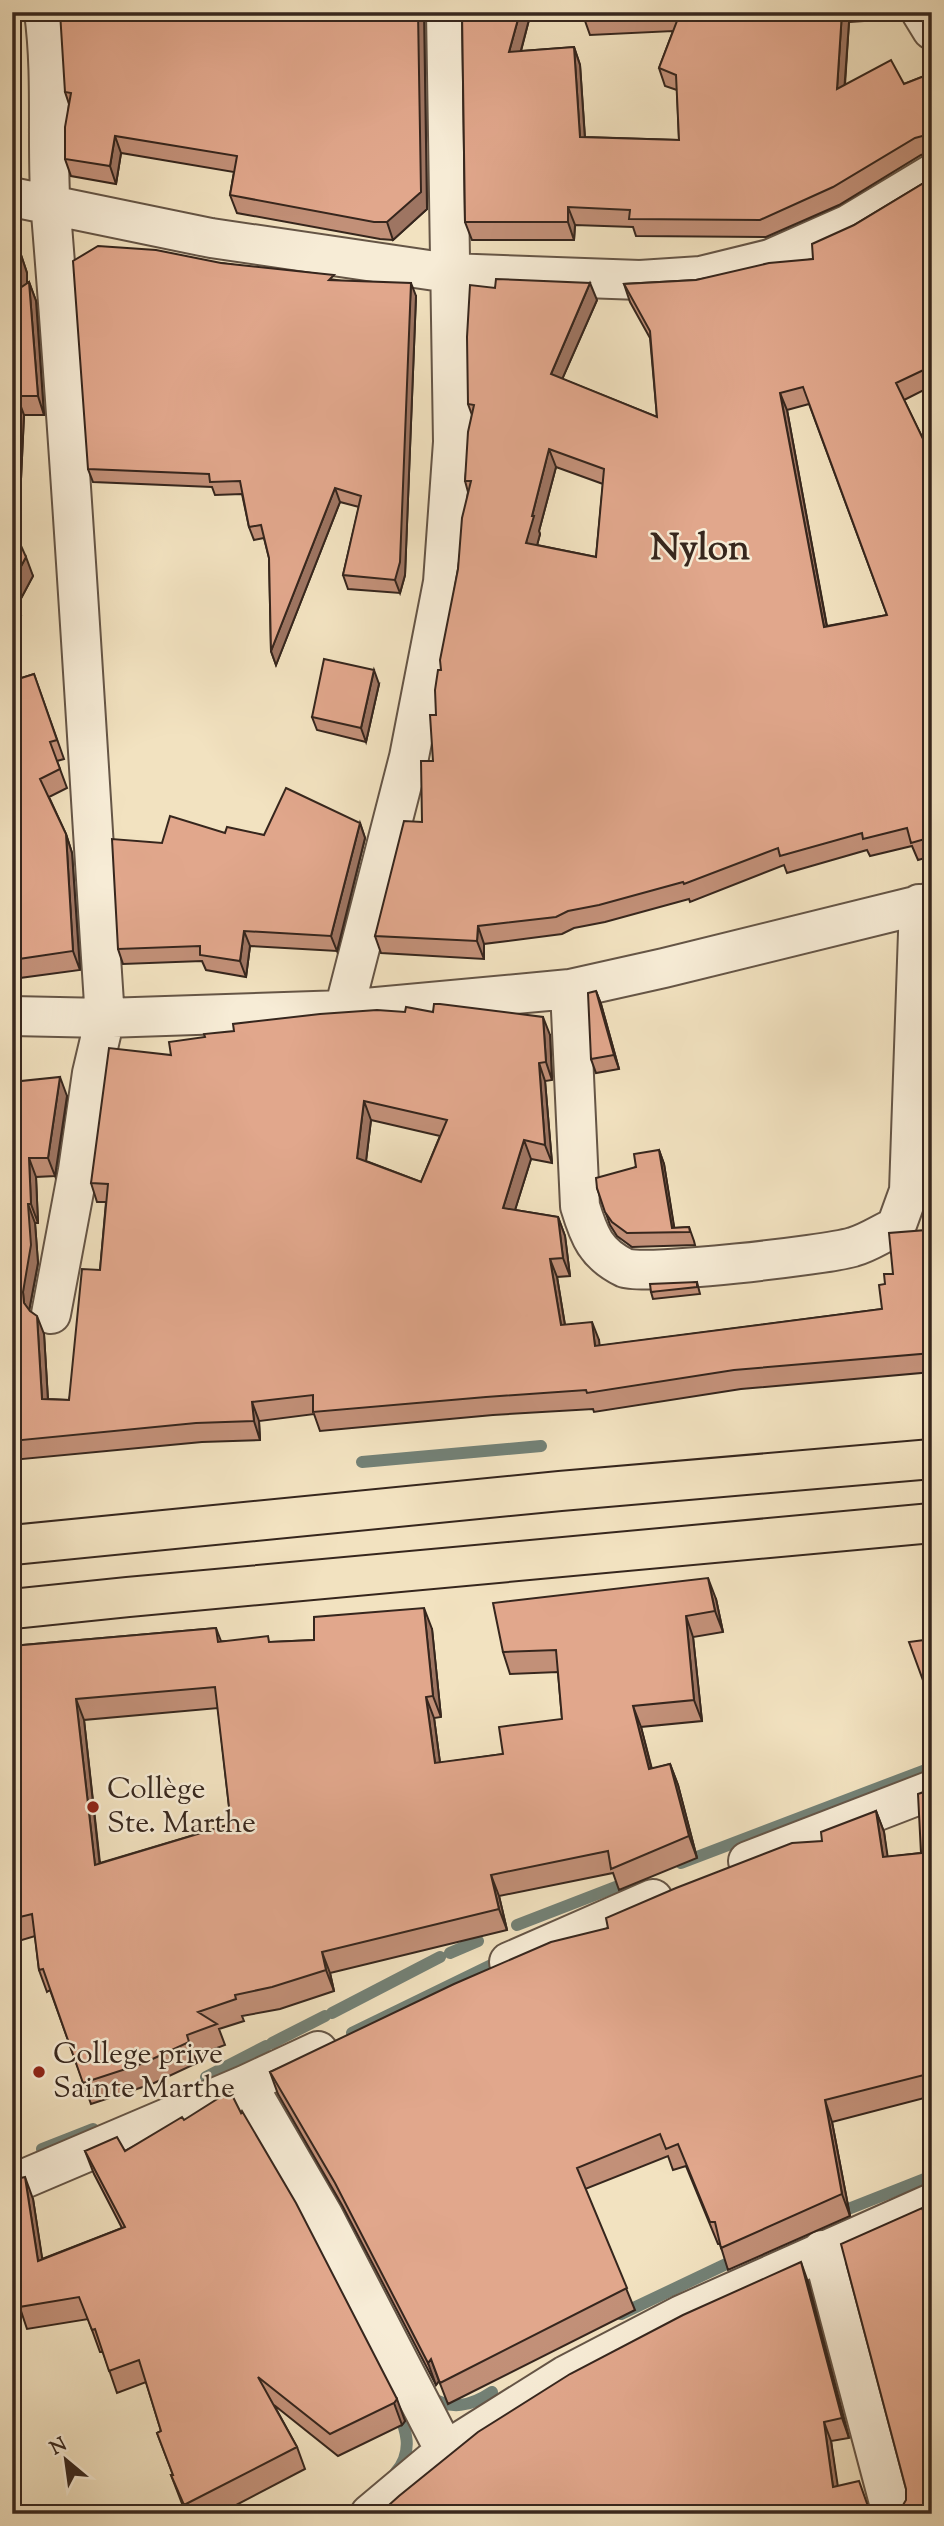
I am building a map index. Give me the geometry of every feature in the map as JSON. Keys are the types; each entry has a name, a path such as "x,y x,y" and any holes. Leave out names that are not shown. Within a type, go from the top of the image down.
{"main road":[{"path":"12,1545 560,1491 932,1459"},
{"path":"12,1609 932,1523"}],"street":[{"path":"44,12 48,41 51,207 66,395 104,1018 92,1073 78,1170 51,1314"},
{"path":"344,1010 409,757 443,582 453,442 446,12"},
{"path":"921,12 932,30"},
{"path":"12,197 211,238 449,273 640,280 701,276 770,259 849,224 932,174"},
{"path":"12,1016 104,1018 344,1010 570,989 925,903 909,1191 897,1227 853,1247 665,1270 629,1269 603,1256 588,1233 580,1206 570,989"},
{"path":"478,1975 702,1879 932,1790"},
{"path":"12,2184 247,2084 344,2038"},
{"path":"247,2084 323,2215 445,2451"},
{"path":"370,2514 445,2451 565,2375 681,2315 932,2203"},
{"path":"822,2250 892,2514"}],"building":[{"path":"60,12 418,12 421,192 387,222 374,222 230,195 237,156 115,136 110,166 65,159 65,127 71,93 65,92"},
{"path":"462,12 520,12 509,52 574,47 580,137 679,140 676,75 659,68 680,13 584,18 583,12 842,12 837,89 891,60 904,84 932,73 932,136 915,138 833,187 760,220 629,219 630,210 568,207 568,222 465,222"},
{"path":"932,178 932,366 896,383 923,439 932,435 932,837 911,843 907,828 863,839 862,833 780,856 778,848 684,884 683,882 568,911 556,917 478,926 477,941 375,936 404,821 422,822 421,761 433,761 430,715 436,715 435,690 438,670 441,670 440,660 458,569 462,518 471,481 465,481 468,432 474,405 468,404 467,337 470,285 495,288 496,279 590,283 551,374 657,417 650,331 624,284 696,280 769,263 813,259 812,244 854,225","holes":["803,387 887,615 824,627 780,393","549,449 604,469 596,557 526,543"]},
{"path":"98,246 156,250 221,263 334,275 329,280 411,283 400,562 395,580 343,575 361,496 335,488 271,651 269,558 261,525 249,527 240,481 210,482 209,474 88,469 73,261"},
{"path":"12,254 21,255 20,288 29,282 38,396 17,396 14,460 12,460"},
{"path":"17,537 26,557 12,583 12,539"},
{"path":"324,659 374,670 361,728 312,717"},
{"path":"34,674 57,740 50,742 60,769 40,779 66,834 73,951 12,960 12,681"},
{"path":"286,788 360,823 331,936 244,931 240,961 200,955 200,946 118,949 112,839 162,843 170,816 225,833 227,827 264,835"},
{"path":"596,991 614,1055 591,1059 588,993"},
{"path":"434,1004 440,1004 543,1017 546,1062 539,1063 545,1145 524,1140 503,1208 558,1217 563,1258 550,1259 561,1325 592,1322 595,1346 882,1309 879,1285 885,1284 884,1274 893,1274 889,1233 926,1230 926,1190 929,1189 932,1174 932,1353 734,1370 587,1393 586,1390 313,1412 313,1395 252,1402 254,1421 196,1423 12,1441 12,1082 60,1077 48,1158 29,1158 31,1245 23,1292 24,1303 37,1316 42,1399 69,1400 82,1269 100,1270 108,1184 91,1183 109,1048 171,1055 169,1042 234,1031 233,1024 377,1010 405,1012 406,1007 433,1012","holes":["364,1101 447,1120 421,1182 357,1158"]},
{"path":"932,1005 932,1035 929,1035"},
{"path":"659,1150 672,1228 689,1227 690,1232 627,1233 612,1222 605,1212 596,1178 636,1167 634,1154"},
{"path":"697,1282 697,1287 651,1292 650,1284"},
{"path":"708,1578 715,1611 686,1616 694,1700 633,1706 649,1769 670,1764 689,1836 611,1869 608,1851 491,1875 499,1909 322,1952 326,1970 235,1995 236,1999 198,2012 217,2024 187,2035 189,2042 144,2063 83,2083 43,1969 39,1970 32,1914 12,1919 12,1797 18,1797 12,1748 12,1646 216,1628 218,1642 268,1636 269,1642 314,1640 314,1617 424,1608 433,1696 426,1697 435,1763 503,1754 499,1727 562,1719 556,1650 503,1652 493,1603","holes":["215,1687 231,1824 95,1865 76,1699"]},
{"path":"932,1639 932,1705 909,1642"},
{"path":"932,1789 932,2073 825,2100 842,2194 721,2248 715,2222 710,2222 678,2144 666,2149 660,2134 577,2168 627,2288 440,2383 431,2359 428,2363 335,2183 270,2072 454,1984 551,1942 608,1928 606,1918 792,1843 822,1841 821,1832 876,1811 883,1857 921,1853 918,1794"},
{"path":"230,2091 296,2203 397,2399 394,2403 330,2434 258,2377 297,2447 184,2505 157,2433 161,2431 139,2360 109,2371 95,2329 92,2330 79,2297 19,2307 12,2280 12,2180 25,2177 38,2261 125,2227 85,2151 117,2137 125,2151 182,2117 184,2120"},
{"path":"922,2208 926,2219 932,2217 932,2514 893,2514 900,2510 906,2500 906,2489 841,2244"},
{"path":"801,2262 842,2418 824,2422 833,2487 859,2481 869,2509 876,2514 379,2514 478,2432 570,2374 683,2315"}],"waterway":[{"path":"362,1462 541,1446"},
{"path":"681,1863 928,1769"},
{"path":"517,1925 631,1881"},
{"path":"450,1953 478,1941"},
{"path":"332,2013 440,1957"},
{"path":"352,2033 506,1958"},
{"path":"272,2043 325,2016"},
{"path":"206,2077 266,2046"},
{"path":"42,2149 93,2129"},
{"path":"833,2215 932,2176"},
{"path":"621,2314 741,2257"},
{"path":"429,2396 445,2404 461,2405 476,2401 492,2392"},
{"path":"396,2472 402,2464 407,2448 397,2407"}],"place":[{"name":"Collège Ste. Marthe","path":"93,1807"},
{"name":"College prive Sainte Marthe","path":"39,2072"}],"district":[{"name":"Nylon","path":"700,550"}]}
